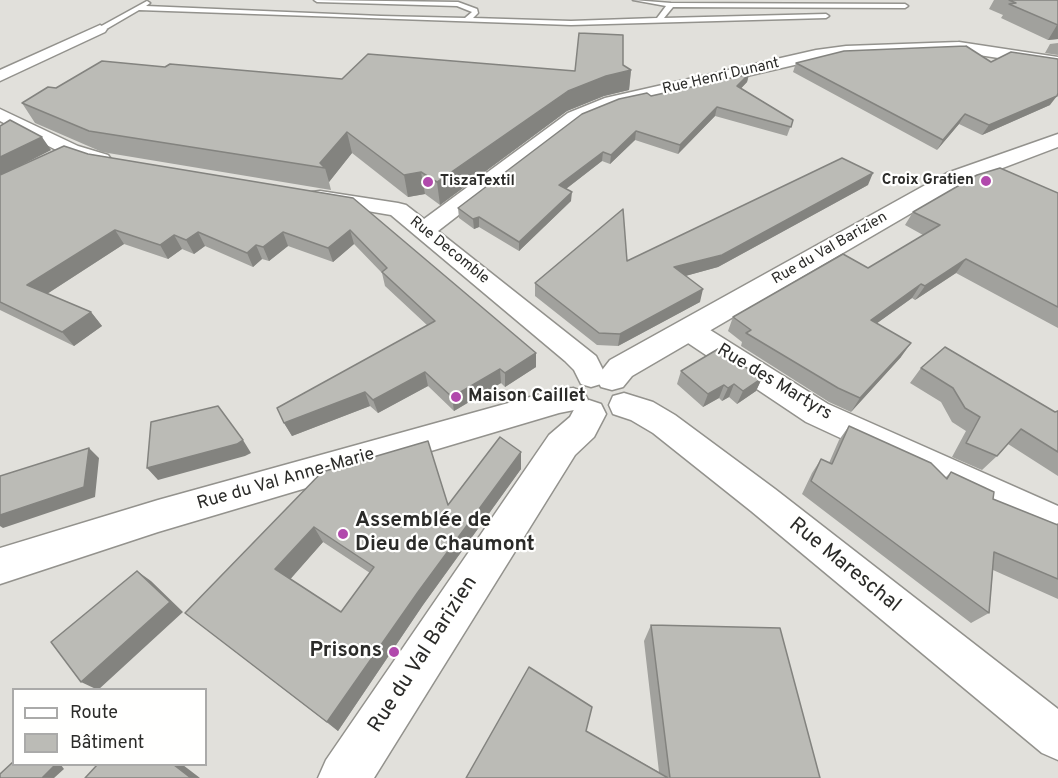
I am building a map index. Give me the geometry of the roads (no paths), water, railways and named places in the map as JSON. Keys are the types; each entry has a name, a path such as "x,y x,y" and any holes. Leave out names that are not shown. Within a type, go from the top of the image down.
{"street":[{"path":"0,76 100,29"},
{"name":"Rue Henri Dunant","path":"424,230 574,117 611,102 846,51 959,47 1058,62"},
{"path":"0,114 71,150 97,159 120,163"},
{"name":"Rue du Val Barizien","path":"344,778 562,445 582,427 598,395 621,368 955,178 1058,140"},
{"path":"51,160 71,150"},
{"name":"Rue Decomble","path":"304,194 398,210 586,364 598,395"},
{"name":"Rue des Martyrs","path":"689,330 817,413 1058,523"},
{"name":"Rue du Val Anne-Marie","path":"0,566 158,516 559,402 598,395"},
{"name":"Rue Mareschal","path":"598,395 642,411 673,431 1058,737"}],"lane":[{"path":"100,29 152,0"},
{"path":"318,0 458,4 475,10 475,14 467,20"},
{"path":"636,0 671,5 905,6"},
{"path":"659,20 671,5"},
{"path":"138,8 571,23 826,16"}],"place":[{"name":"Croix Gratien","path":"986,181"},
{"name":"TiszaTextil","path":"428,182"},
{"name":"Maison Caillet","path":"456,397"},
{"name":"Assemblée de Dieu de Chaumont","path":"343,534"},
{"name":"Prisons","path":"394,652"}]}
